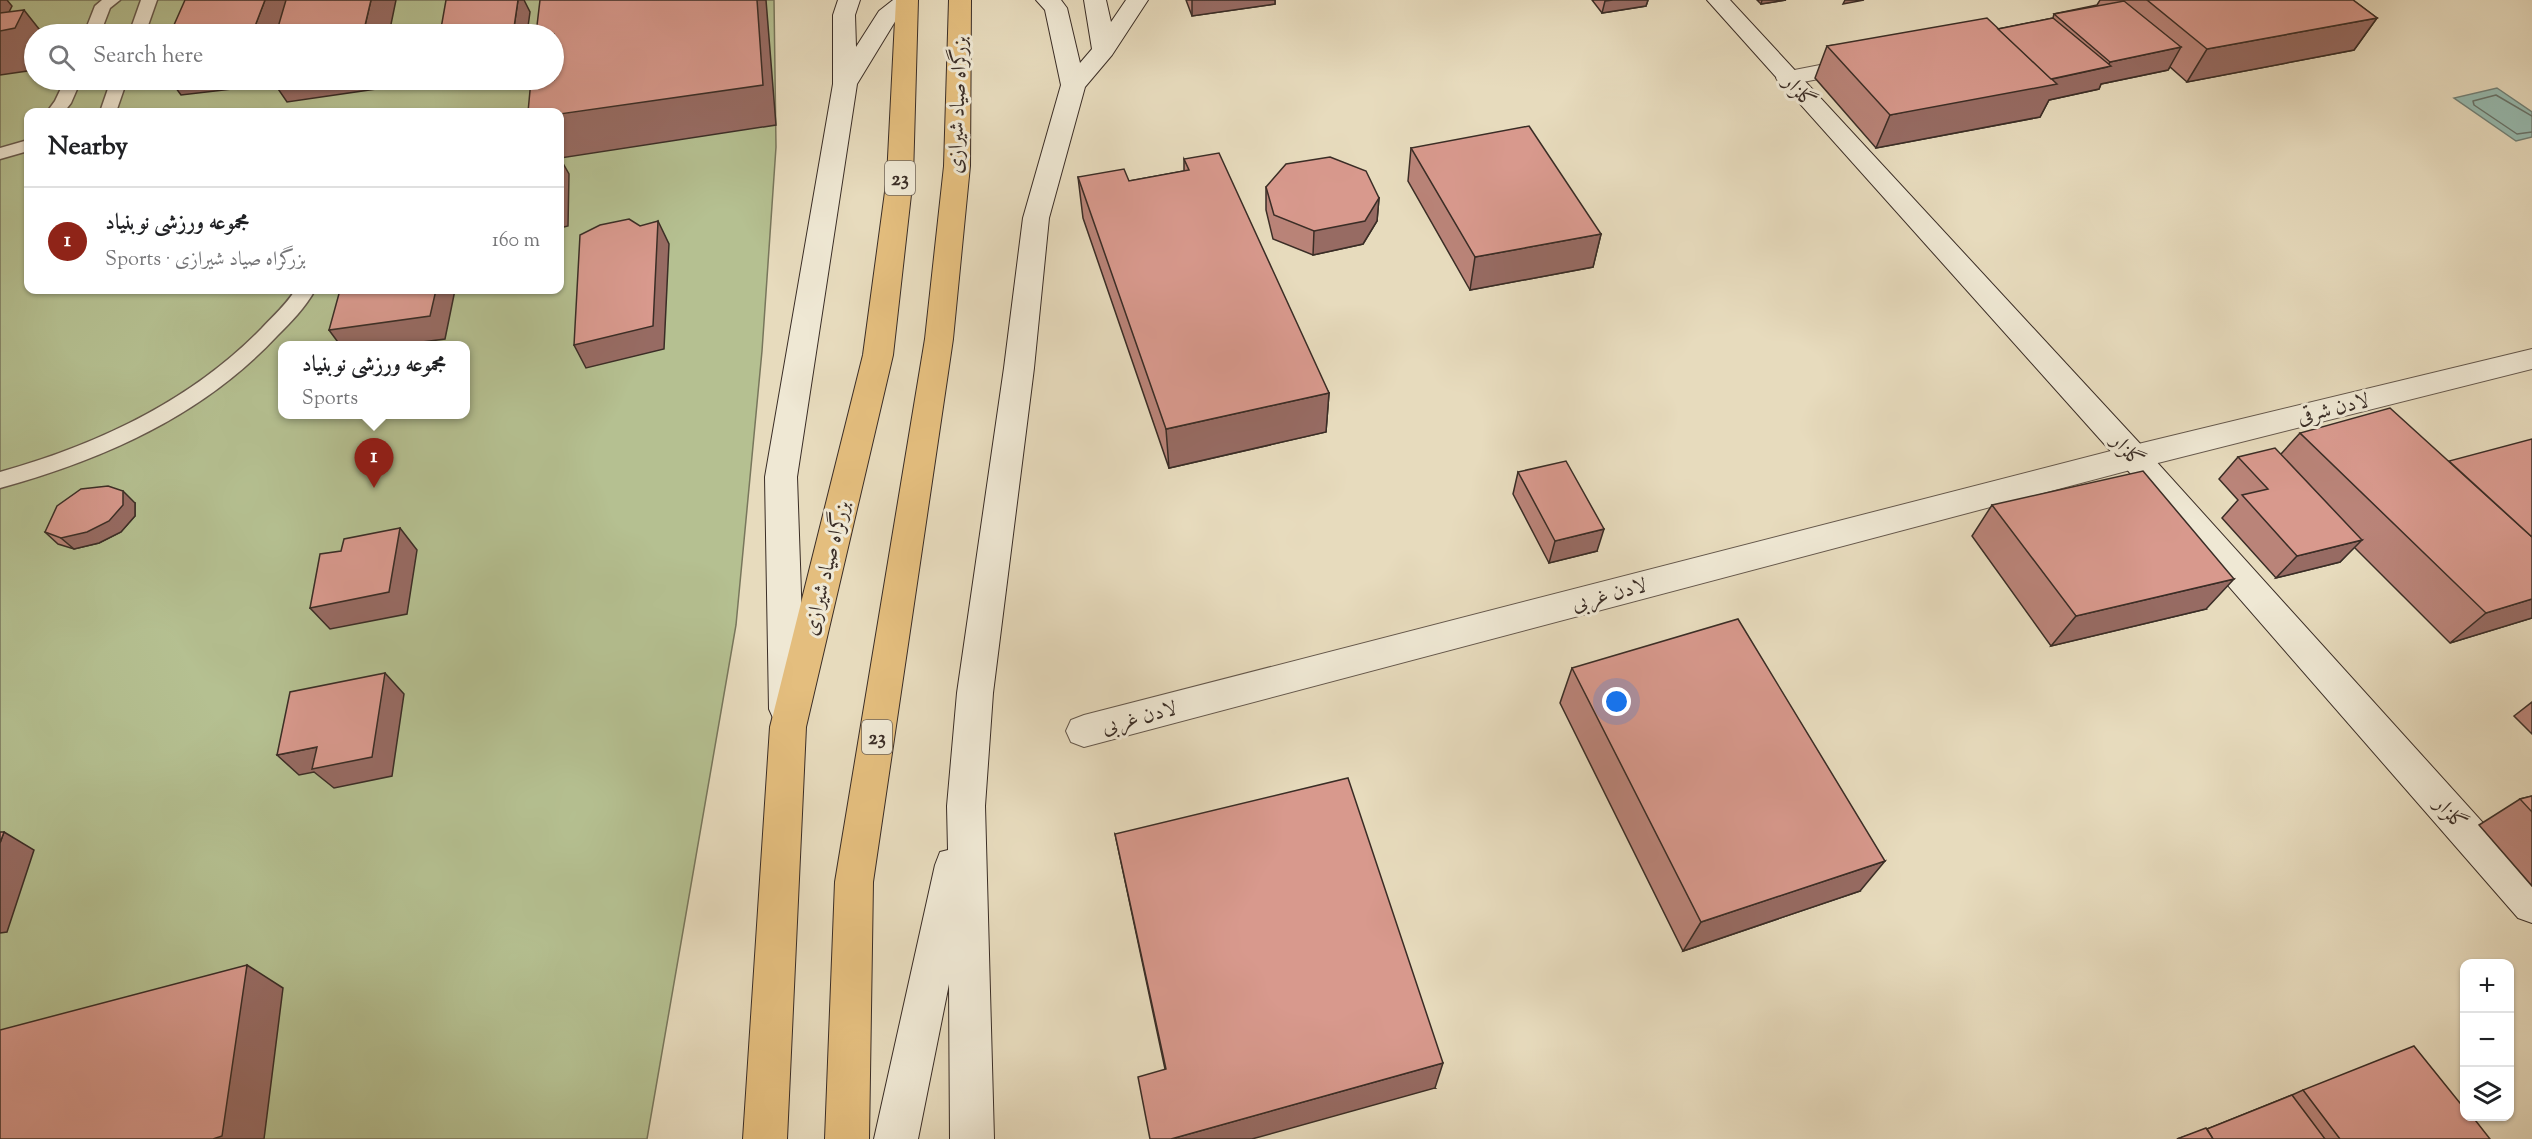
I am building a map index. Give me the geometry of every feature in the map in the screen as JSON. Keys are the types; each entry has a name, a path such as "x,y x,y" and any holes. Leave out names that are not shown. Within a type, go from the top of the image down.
{"highway":[{"name":"بزرگراه صیاد شیرازی","path":"765,1139 788,727 878,355 900,177 907,0"},
{"name":"بزرگراه صیاد شیرازی","path":"847,1139 854,882 939,339 957,166 960,0"}],"main road":[{"path":"788,727 781,477 845,84 844,15 849,0"},
{"path":"845,84 887,16 907,0"},
{"path":"1047,0 1056,8 1072,85"},
{"path":"1095,0 1104,50"},
{"path":"972,1139 966,806 975,693 1019,368 1035,218 1072,85 1104,50 1137,0"},
{"name":"گلزار","path":"1718,0 2134,457 2532,905"},
{"path":"1788,78 1880,61"},
{"name":"لادن شرقی","path":"2134,457 2532,358"},
{"name":"لادن غربی","path":"1084,731 2134,457"},
{"path":"896,1139 966,806"}],"lane":[{"path":"96,24 103,6 112,0"},
{"path":"141,24 149,0"},
{"path":"59,108 69,90"},
{"path":"109,108 116,90"},
{"path":"0,154 24,146"},
{"path":"0,480 35,471 122,436 200,393 261,344 302,294"},
{"path":"0,498 35,471"}],"green space":[{"path":"0,0 774,0 776,147 762,351 736,625 647,1139 0,1139"}],"water":[{"path":"2497,88 2532,112 2532,137 2516,141 2454,98"}],"building":[{"path":"185,0 265,0 256,24 174,24"},
{"path":"286,0 371,0 365,24 279,24"},
{"path":"446,0 518,0 514,24 442,24"},
{"path":"540,0 757,0 763,85 564,113 564,108 528,108 530,90 564,90 564,24 537,24"},
{"path":"2147,0 2353,0 2377,18 2207,49"},
{"path":"2124,1 2181,47 2110,62 2054,14"},
{"path":"24,10 15,28 0,31 0,13"},
{"path":"1987,18 2057,84 1890,115 1827,46"},
{"path":"2053,18 2111,66 2051,79 1998,29"},
{"path":"1529,126 1601,234 1475,257 1411,148"},
{"path":"1219,153 1329,393 1166,429 1078,177 1124,169 1129,181 1189,170 1184,159"},
{"path":"1330,157 1366,171 1379,198 1365,221 1314,231 1274,215 1266,187 1286,164"},
{"path":"629,219 640,226 658,221 653,326 574,345 580,235 600,225"},
{"path":"339,294 435,294 430,316 329,330"},
{"path":"2390,408 2532,537 2532,599 2486,613 2300,433"},
{"path":"2532,439 2532,537 2449,461"},
{"path":"2275,448 2362,540 2297,556 2242,495 2268,489 2238,457"},
{"path":"1566,461 1604,529 1555,541 1518,472"},
{"path":"2143,471 2234,579 2076,616 1992,505"},
{"path":"108,486 123,491 123,505 109,521 87,532 61,538 45,532 57,506 81,489"},
{"path":"400,528 389,592 310,608 320,554 341,551 344,539"},
{"path":"1738,619 1885,861 1701,922 1572,668"},
{"path":"385,673 372,757 312,769 317,747 277,755 290,692"},
{"path":"1348,778 1443,1063 1171,1139 1150,1139 1138,1077 1166,1069 1115,834"},
{"path":"2532,796 2532,812 2520,799"},
{"path":"247,965 222,1136 213,1139 0,1139 0,1030"},
{"path":"2414,1046 2460,1103 2460,1121 2476,1121 2490,1139 2340,1139 2303,1090"},
{"path":"2292,1095 2325,1139 2213,1139 2207,1129"},
{"path":"2206,1128 2213,1139 2177,1139"}],"place":[{"name":"مجموعه ورزشی نوبنیاد","path":"374,488"}]}
